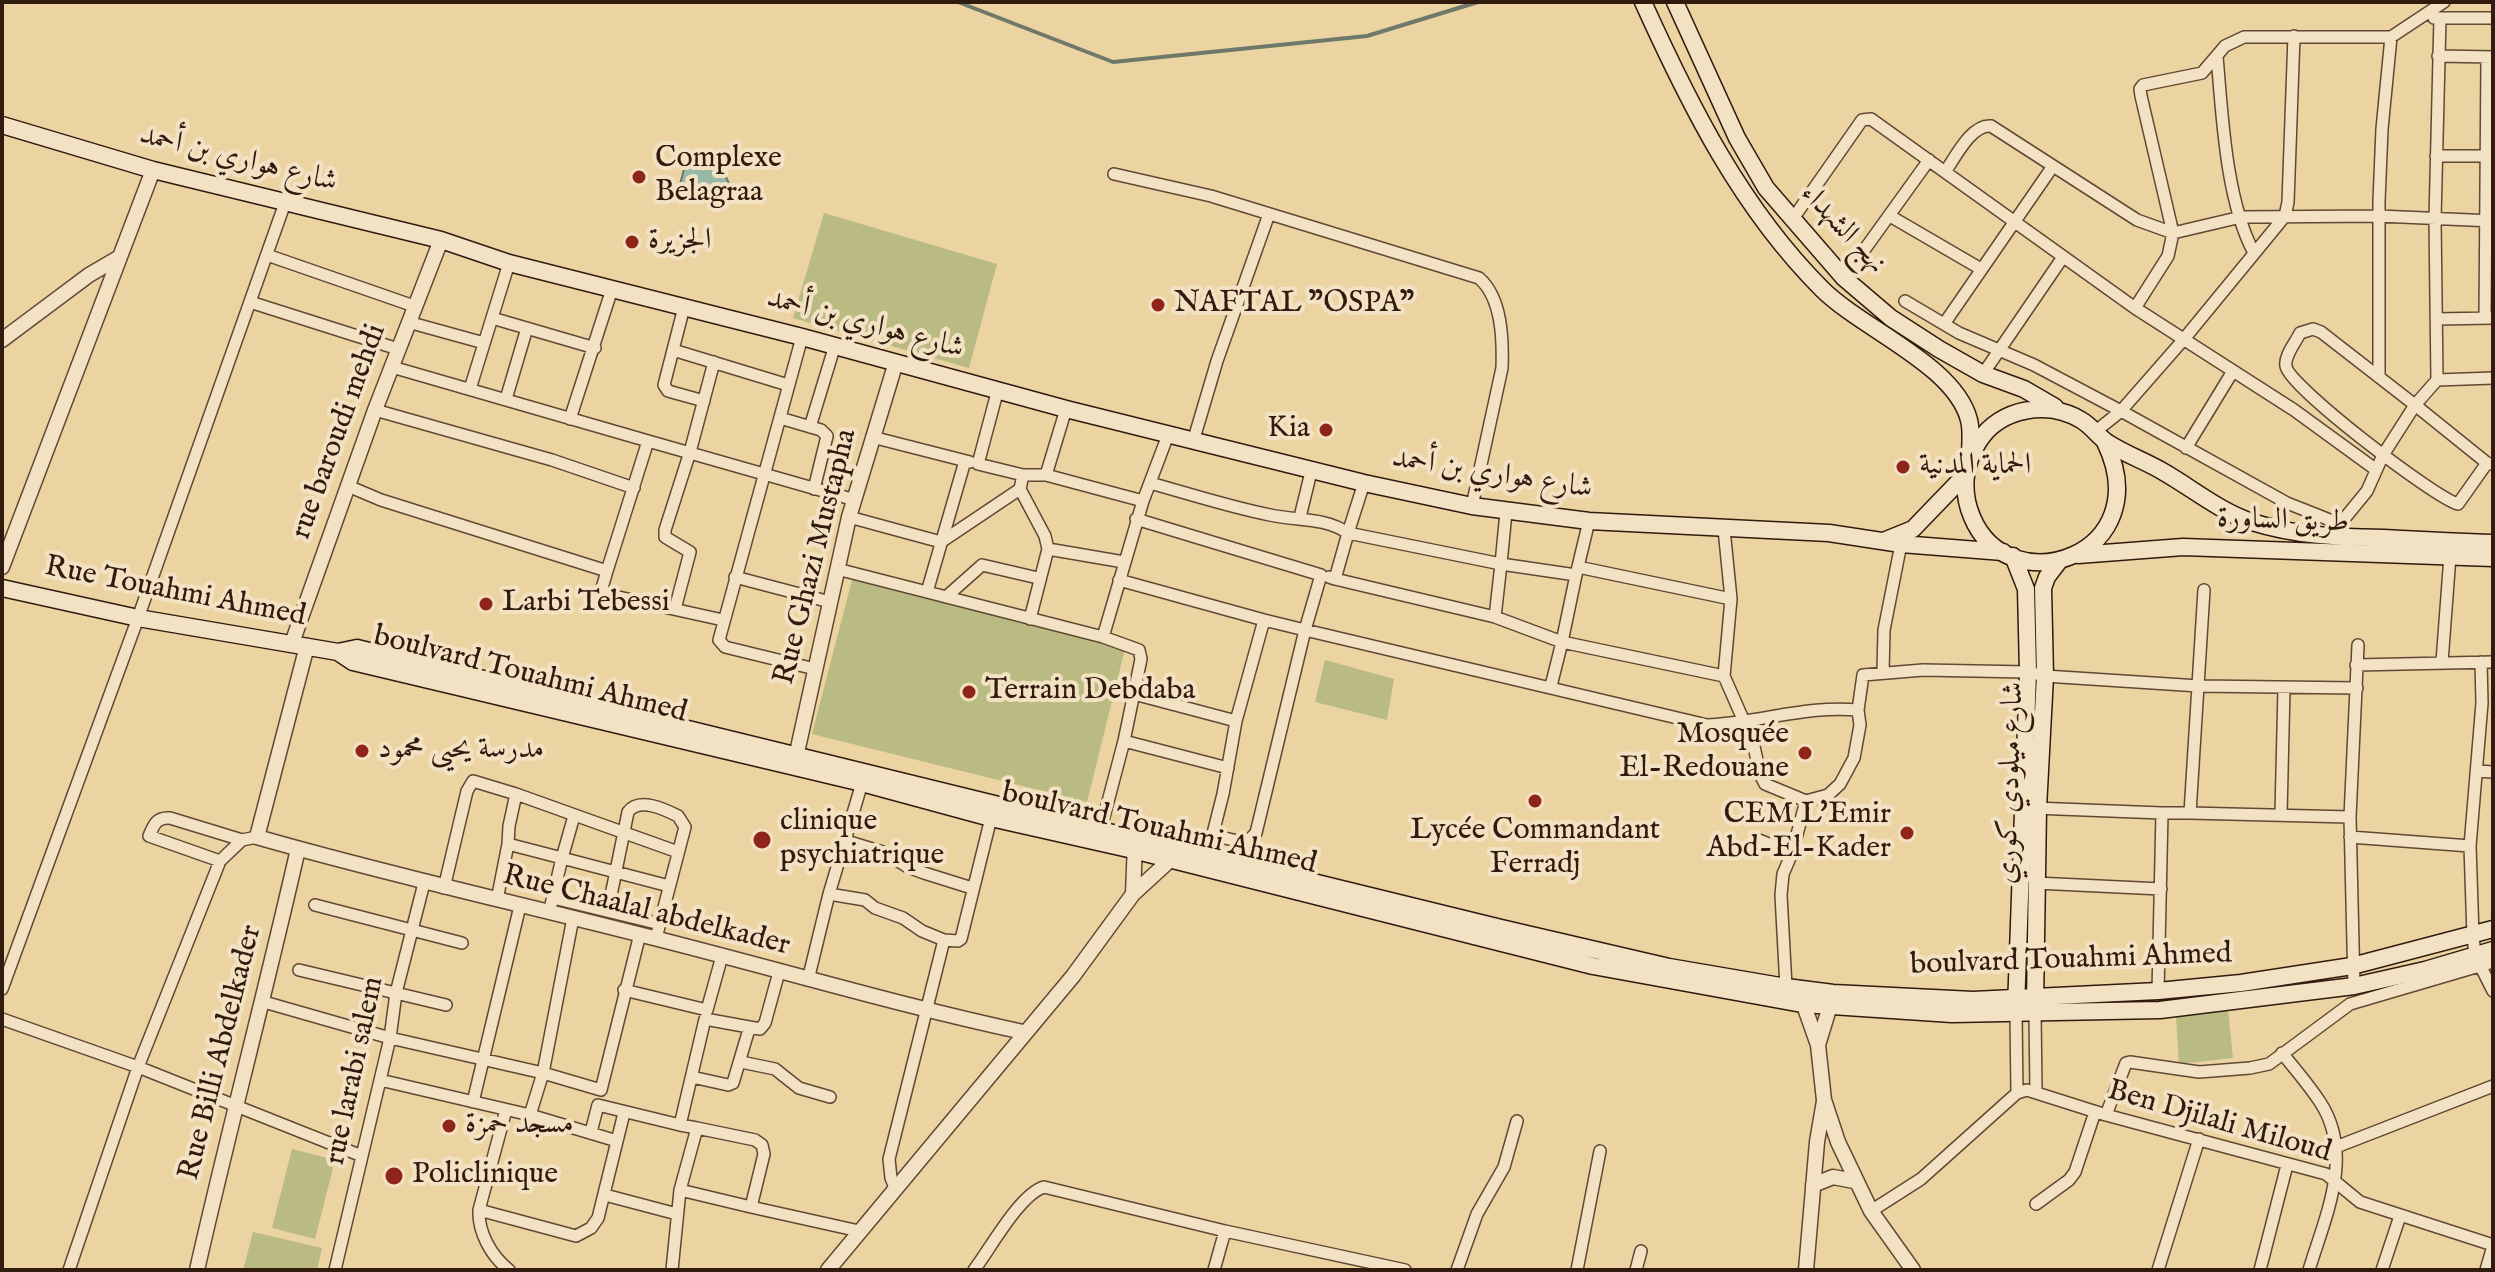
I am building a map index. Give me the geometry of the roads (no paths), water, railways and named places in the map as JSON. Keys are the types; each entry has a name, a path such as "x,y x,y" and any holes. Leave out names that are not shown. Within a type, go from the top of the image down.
{"main road":[{"name":"نهج الشهداء","path":"1643,2 1710,139 1741,190 1795,260 1825,291 1907,353 1929,365 1952,387 1970,422 1968,466"},
{"name":"نهج الشهداء","path":"1675,2 1737,138 1766,188 1844,278 1891,318 1983,374 2024,389 2059,410"},
{"name":"شارع هواري بن أحمد","path":"2,125 153,170 441,240 509,263 835,345 1193,442 1312,468 1364,483 1506,512 1589,521 1829,533 1881,541 1902,539"},
{"path":"2037,408 2073,415 2101,437 2115,462 2119,485 2116,507 2106,528 2092,544 2066,558 2036,562 2008,554 1902,539 1923,520 1968,466 1981,438 2006,418 2037,408"},
{"name":"طريق الساورة","path":"2101,437 2163,471 2208,501 2249,521 2299,534 2336,530 2493,543"},
{"path":"1968,466 1966,496 1972,518 1985,537 2008,554"},
{"name":"طريق الساورة","path":"2066,558 2145,548 2183,547 2493,558"},
{"name":"شارع ميلودي كوري","path":"2008,554 2026,589 2030,809 2036,883 2035,1013"},
{"name":"شارع ميلودي كوري","path":"2016,1006 2030,809 2045,676 2043,588 2047,577 2066,558"},
{"name":"Rue Touahmi Ahmed","path":"2,588 138,618 338,652"},
{"name":"boulvard Touahmi Ahmed","path":"338,652 357,648 795,761 1101,828 1134,844"},
{"name":"boulvard Touahmi Ahmed","path":"795,761 862,783 991,818 1134,844 1576,954 1669,967 1832,1000 1973,1000 2016,1006 2035,1013 2160,1010 2354,986 2483,961 2493,950"},
{"name":"boulvard Touahmi Ahmed","path":"1171,855 1207,857 1499,935"},
{"name":"boulvard Touahmi Ahmed","path":"2016,1006 2036,996 2158,991 2241,983 2352,966 2493,929"}],"street":[{"path":"2135,308 2168,256 2173,233 2140,89 2148,83 2202,73 2225,46 2238,38 2391,37 2444,2"},
{"path":"2418,18 2493,18"},
{"path":"1905,301 1998,352 2034,365 2121,411 2336,530 2362,499 2375,469 2415,405 2437,380 2435,219 2440,18"},
{"path":"2101,437 2285,216 2294,36"},
{"path":"2379,377 2382,129 2391,37"},
{"path":"2217,56 2225,149 2245,236 2254,253"},
{"path":"2436,319 2489,318 2490,57 2438,56"},
{"path":"1792,220 1865,118 1871,119 2135,308 2294,410 2375,469"},
{"path":"1945,172 1976,130 1984,125 1991,126 2137,220 2173,233 2241,217 2379,216 2489,221"},
{"path":"2436,156 2489,156"},
{"path":"1844,278 1929,160"},
{"path":"1944,324 2053,166"},
{"path":"2,567 153,170"},
{"path":"1114,174 1211,196 1479,278 1487,285 1495,302 1502,368 1472,506"},
{"path":"2,989 286,200"},
{"path":"1193,442 1217,361 1269,214"},
{"path":"1890,216 1981,269"},
{"name":"rue baroudi mehdi","path":"250,838 300,645 348,486 441,240"},
{"path":"267,255 414,306"},
{"path":"1983,374 2063,257"},
{"path":"2,340 89,275 118,258"},
{"path":"470,389 509,263"},
{"path":"570,419 612,289"},
{"path":"250,302 398,349"},
{"path":"684,307 664,387 704,401"},
{"path":"492,318 595,348"},
{"path":"408,322 484,343"},
{"path":"506,399 527,328"},
{"path":"2313,329 2415,405 2490,464 2463,499 2455,504 2426,488 2383,455 2291,377 2285,361 2300,333 2313,329"},
{"path":"802,337 719,640 725,647 815,669"},
{"path":"810,427 835,345"},
{"path":"673,350 788,385"},
{"path":"675,609 690,552 668,540 664,534 714,362"},
{"name":"Rue Ghazi Mustapha","path":"795,761 849,517 896,362"},
{"path":"392,367 855,500"},
{"path":"2186,448 2233,371"},
{"path":"2437,380 2493,378"},
{"path":"978,464 998,389"},
{"path":"1046,475 1066,409"},
{"path":"375,410 552,460 634,488"},
{"path":"780,418 821,430 827,436 814,489"},
{"path":"1103,637 1136,519 1168,435"},
{"path":"872,437 1023,475 1046,475 1143,501"},
{"path":"648,441 602,588 605,594 723,620"},
{"path":"927,592 965,461"},
{"path":"1300,517 1312,468"},
{"path":"1023,475 1020,489 1045,536 1048,549 1038,578 1030,619"},
{"path":"1150,483 1269,515 1300,517 1338,526 1348,533 1501,564 1577,571 1731,599"},
{"path":"1335,579 1364,483"},
{"path":"348,486 381,500 607,571"},
{"path":"849,517 941,542 1020,489"},
{"path":"1495,617 1506,512"},
{"path":"1136,519 1335,579 1495,617 1562,642 1724,676"},
{"path":"1551,686 1589,521"},
{"path":"1724,529 1731,599 1724,676 1745,723 1765,784 1806,801 1828,795 1846,775 1854,758 1860,725 1858,710 1862,676 1866,673 2028,672 2045,676 2199,686 2357,688"},
{"path":"1883,672 1884,630 1902,539"},
{"path":"1048,549 1124,562"},
{"path":"2442,662 2450,556"},
{"path":"946,597 982,565 1038,578"},
{"path":"837,569 1103,637 1139,650 1141,659 1124,741 1101,828"},
{"path":"1212,835 1246,843 1256,833 1321,575"},
{"path":"735,577 830,602"},
{"path":"1119,580 1264,620 1707,725 1745,723 1818,710 1858,710"},
{"path":"2190,813 2204,590"},
{"path":"1207,857 1236,721 1264,620"},
{"path":"2354,986 2350,817 2358,645"},
{"path":"2356,665 2487,662 2488,703 2477,771 2470,846 2473,936 2493,991"},
{"path":"2281,814 2284,688"},
{"path":"1134,694 1236,721"},
{"path":"1124,741 1228,768"},
{"path":"2477,771 2493,772"},
{"path":"444,888 458,845 471,783 475,781 678,852"},
{"path":"808,980 829,894 862,783"},
{"path":"497,900 516,794"},
{"path":"1806,801 1783,874 1781,895 1797,993 1818,1045 1824,1100 1806,1270"},
{"path":"574,816 551,906 608,910 658,931 685,827 681,818 672,813 635,804 628,812 608,910"},
{"path":"2030,809 2350,817"},
{"path":"2158,991 2162,813"},
{"path":"220,861 149,836 160,818 170,818 250,838"},
{"path":"829,894 865,900 875,908 903,918 914,927 956,942 961,939 991,818"},
{"path":"2350,837 2470,846"},
{"path":"69,1270 138,1067 220,861 250,838"},
{"name":"Rue Chaalal abdelkader","path":"250,838 520,906 551,906 573,918 640,934 658,931 722,956 779,972 926,1012 1023,1032"},
{"path":"1759,840 1792,853"},
{"path":"846,841 886,853 916,870 972,888"},
{"path":"508,844 669,886"},
{"path":"1133,894 1134,844"},
{"name":"Rue Billi Abdelkader","path":"197,1270 235,1107 264,1002 298,849"},
{"path":"828,1270 1023,1032 1073,976 1133,894 1171,855"},
{"name":"rue larabi salem","path":"335,1270 390,1038 396,993 424,883"},
{"path":"2036,883 2161,889"},
{"path":"315,905 462,943"},
{"path":"473,1102 520,906"},
{"path":"530,1115 543,1073 573,918"},
{"path":"591,1132 640,934"},
{"path":"895,1188 889,1159 944,940"},
{"path":"680,1125 722,956"},
{"path":"2036,1204 2075,1172 2126,1063 2199,1072 2269,1064 2330,1017 2363,998 2413,987 2483,961"},
{"path":"299,970 446,1005"},
{"path":"624,990 749,1029 760,1029 765,1023 779,972"},
{"path":"1818,1045 1832,1000"},
{"path":"264,1002 390,1038 543,1073 601,1090"},
{"path":"1871,1211 1921,1179 2017,1093 2016,1006"},
{"path":"2035,1013 2036,1091"},
{"path":"2,1019 138,1067 362,1156"},
{"path":"692,1077 728,1085 736,1079 749,1029"},
{"path":"2282,1053 2322,1105 2336,1147 2336,1181 2309,1270"},
{"path":"741,1062 775,1069 799,1088 830,1097"},
{"path":"380,1080 530,1115 617,1141"},
{"path":"2336,1147 2493,1086"},
{"name":"Ben Djilali Miloud","path":"2017,1093 2036,1091 2100,1114 2326,1174 2360,1202 2493,1245"},
{"path":"1824,1100 1854,1181 1871,1211 1913,1270"},
{"path":"598,1105 755,1140 762,1145 764,1154 751,1207"},
{"path":"506,1110 479,1210 479,1224 489,1246 509,1270"},
{"path":"479,1210 576,1236 591,1228 605,1195 624,1113"},
{"path":"1457,1270 1477,1214 1504,1167 1517,1121"},
{"path":"672,1270 680,1190 697,1128"},
{"path":"2158,1270 2199,1139"},
{"path":"1577,1270 1600,1151"},
{"path":"2260,1270 2287,1165"},
{"path":"1813,1185 1833,1177 1854,1181"},
{"path":"974,1270 1031,1194 1044,1187 1361,1266 1405,1270"},
{"path":"680,1190 859,1231"},
{"path":"605,1195 677,1214"},
{"path":"2382,1270 2400,1216"},
{"path":"1214,1270 1225,1231"},
{"path":"2486,1270 2493,1245"},
{"path":"1636,1270 1641,1251"}],"waterway":[{"path":"958,2 1113,62 1367,36 1478,2"}],"place":[{"name":"Complexe Belagraa","path":"639,177"},
{"name":"الجزيرة","path":"632,242"},
{"name":"NAFTAL \"OSPA\"","path":"1158,305"},
{"name":"Kia","path":"1326,430"},
{"name":"الحماية المدنية","path":"1903,467"},
{"name":"Larbi Tebessi","path":"486,604"},
{"name":"Terrain Debdaba","path":"969,692"},
{"name":"مدرسة يحيى محمود","path":"362,751"},
{"name":"Mosquée El-Redouane","path":"1805,753"},
{"name":"Lycée Commandant Ferradj","path":"1535,801"},
{"name":"CEM L'Emir Abd-El-Kader","path":"1907,833"},
{"name":"clinique psychiatrique","path":"762,840"},
{"name":"مسجد حمزة","path":"449,1126"},
{"name":"Policlinique","path":"394,1176"}]}
